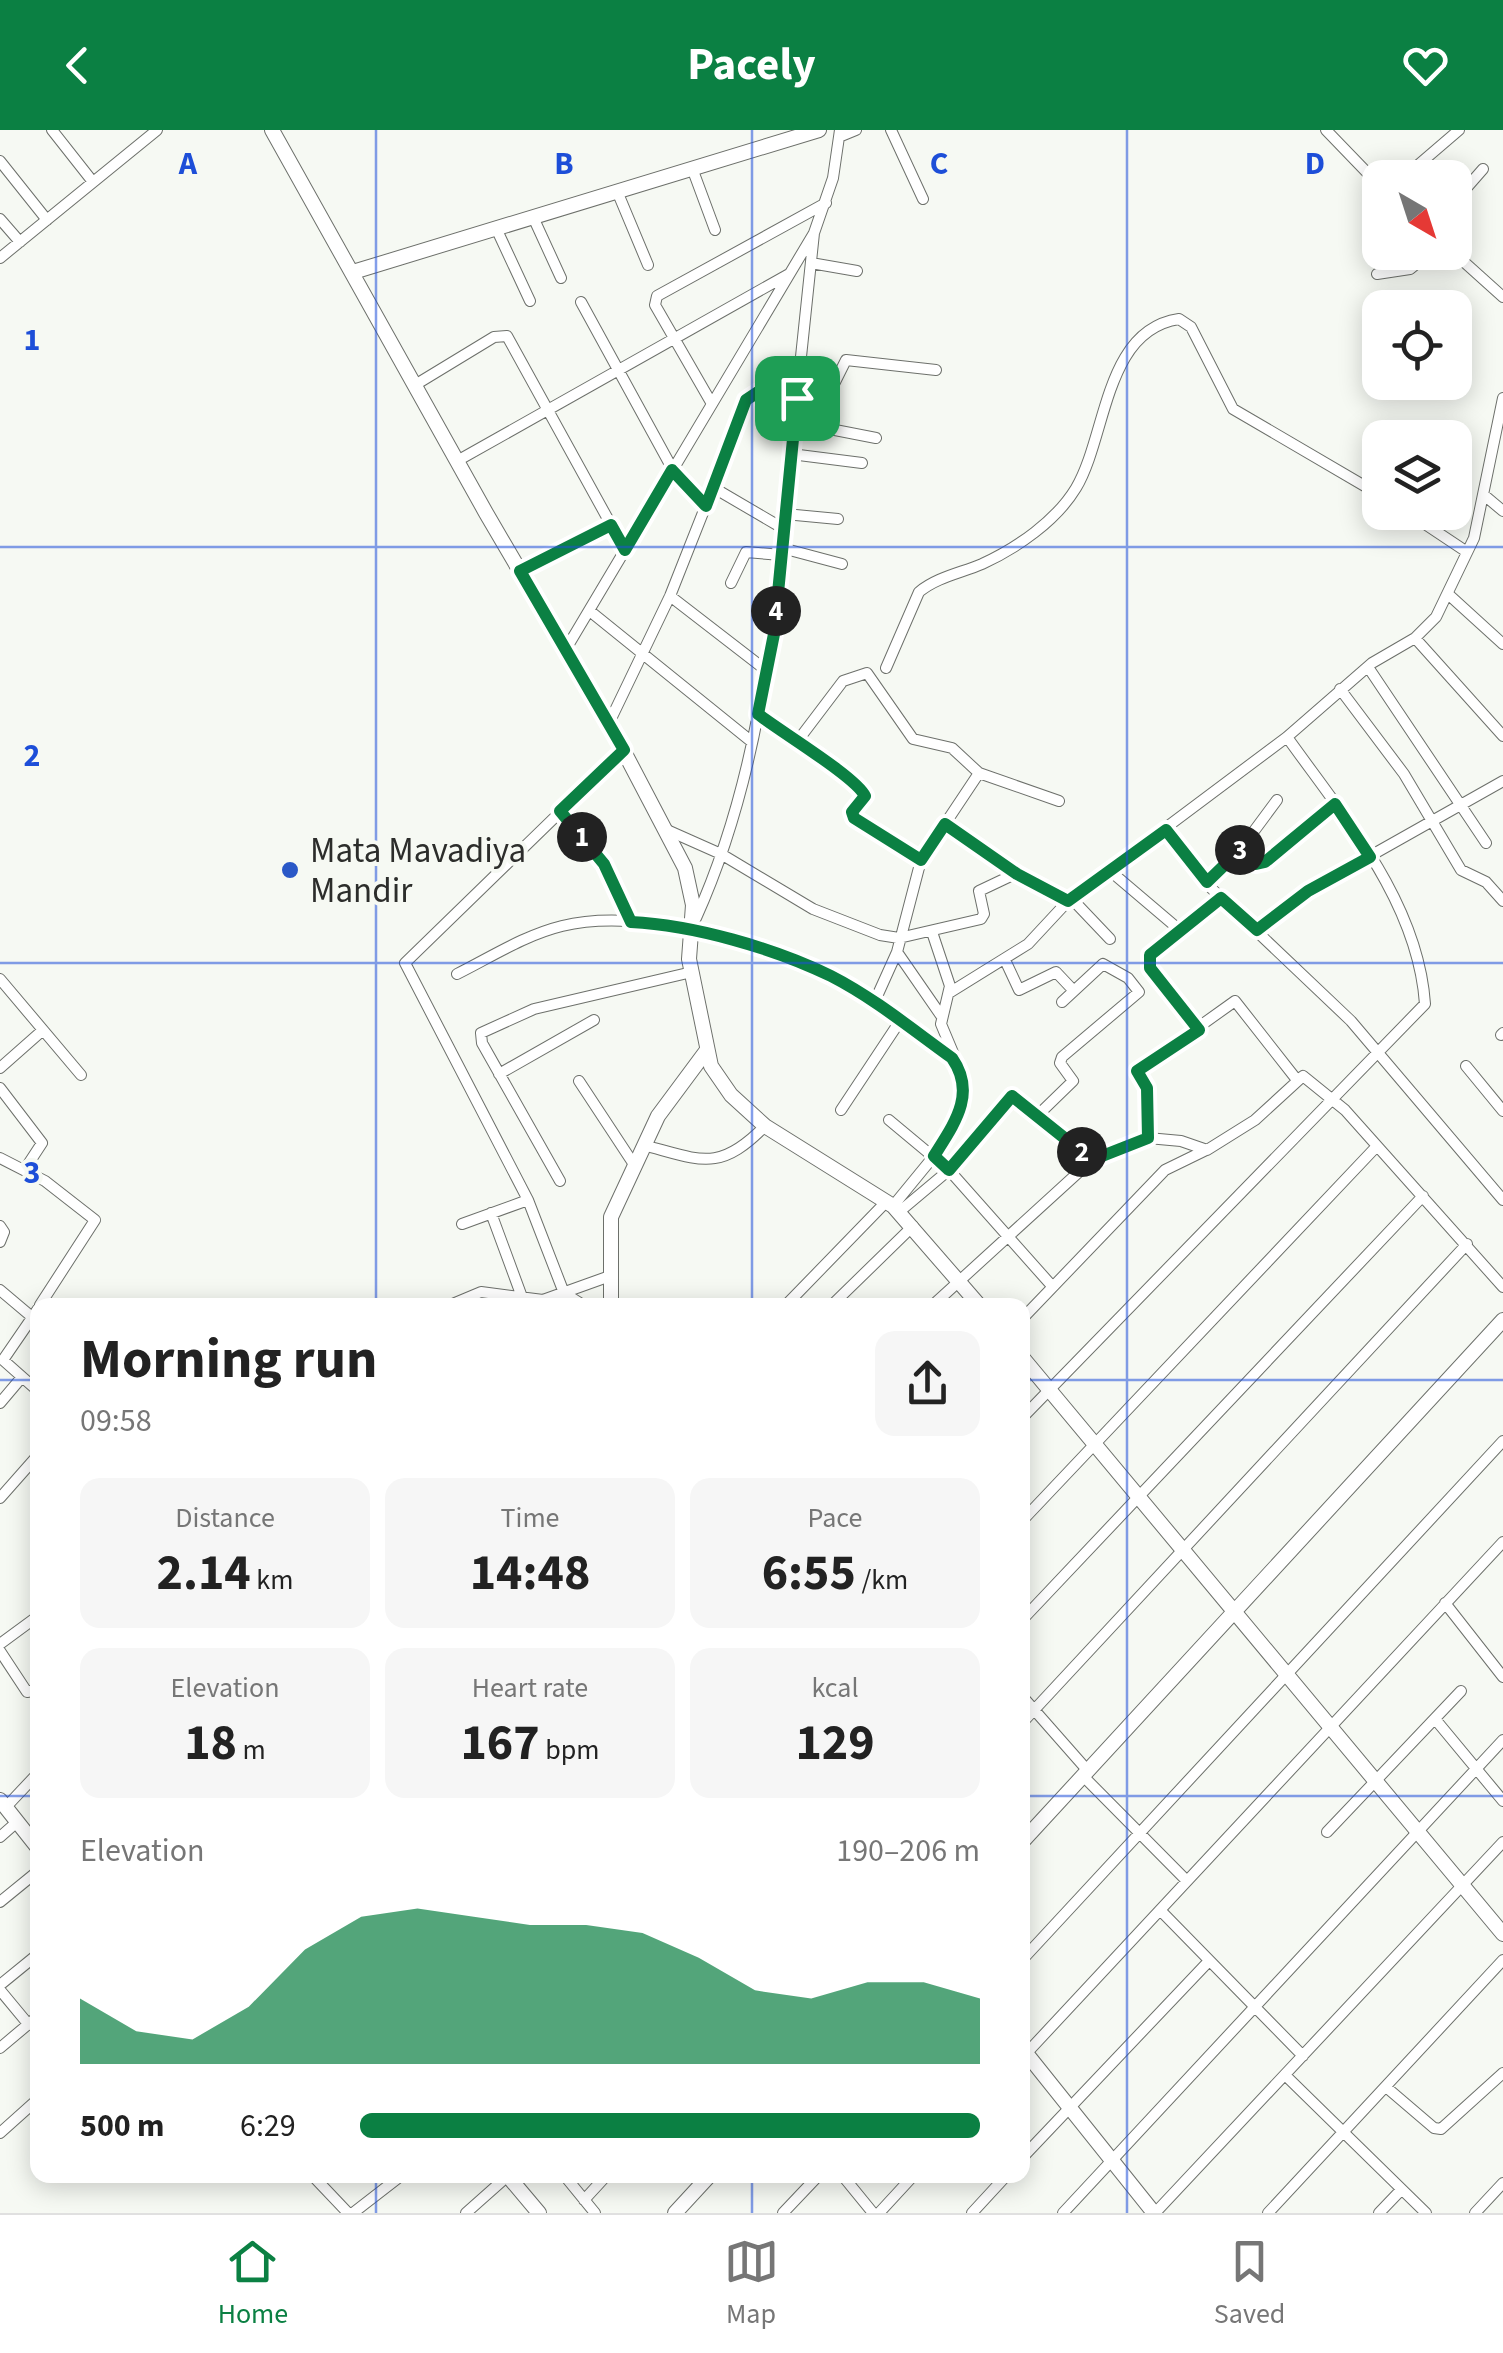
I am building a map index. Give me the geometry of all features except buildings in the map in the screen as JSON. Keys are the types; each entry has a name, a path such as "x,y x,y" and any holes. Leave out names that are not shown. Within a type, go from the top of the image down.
{"street":[{"path":"52,130 93,182"},
{"path":"0,258 157,130"},
{"path":"272,130 457,461 610,722 685,868 693,904 692,972 707,1050 731,1095 765,1126 892,1207 913,1226 973,1298"},
{"path":"353,272 819,130"},
{"path":"566,650 814,233 827,202 839,134 856,130"},
{"path":"891,130 923,198"},
{"path":"1344,130 1330,134 1362,167"},
{"path":"1433,130 1443,143"},
{"path":"1424,160 1459,130"},
{"path":"0,161 48,220"},
{"path":"692,168 715,230"},
{"path":"1472,182 1483,169"},
{"path":"617,191 648,265"},
{"path":"712,404 655,305 661,292 827,202"},
{"path":"533,216 560,278"},
{"path":"0,218 20,242"},
{"path":"496,228 530,301"},
{"path":"691,928 721,854 767,671 814,233"},
{"path":"811,263 857,272"},
{"path":"1472,269 1503,297"},
{"path":"1377,274 1403,270"},
{"path":"457,461 790,274"},
{"path":"581,302 672,470 706,506"},
{"path":"886,668 919,592 1004,553 1068,500 1088,464 1122,362 1147,332 1164,321 1179,319 1191,327 1233,409 1362,484"},
{"path":"415,384 502,334 510,340 625,550"},
{"path":"798,383 833,386 846,360 936,370"},
{"path":"610,722 670,596 750,394 797,398"},
{"path":"949,993 1034,939 1070,899 1287,737 1340,689 1415,638 1436,617 1467,552 1501,424 1503,398"},
{"path":"794,422 876,438"},
{"path":"791,454 862,463"},
{"path":"714,488 784,529"},
{"path":"1484,495 1503,511"},
{"path":"785,514 838,519"},
{"path":"520,571 611,525"},
{"path":"1434,530 1467,552"},
{"path":"731,583 746,552 782,552 842,564"},
{"path":"1448,594 1503,644"},
{"path":"670,596 767,671"},
{"path":"590,612 644,651 752,742"},
{"path":"1415,638 1503,736"},
{"path":"1368,667 1486,843"},
{"path":"796,743 843,681 866,673 906,733 930,746 952,748 979,773 1059,801"},
{"path":"1340,689 1404,774 1462,870 1486,882 1503,902"},
{"path":"758,714 843,772 865,796 852,812 854,818 921,860"},
{"path":"1030,1410 1374,1052 1423,1008 1425,1000 1408,928 1370,857 1287,737"},
{"path":"572,1298 564,1293 528,1200 405,963 624,750"},
{"path":"874,1003 897,952 921,860 979,773"},
{"path":"1257,930 1308,891 1503,781"},
{"path":"1207,882 1240,850 1277,800"},
{"path":"1240,850 1260,864 1335,804"},
{"path":"560,811 604,864 631,922"},
{"path":"945,824 1017,874 1070,899 1110,939"},
{"path":"665,830 721,854 813,909 864,930 899,938 981,919 984,914 979,892 1017,874"},
{"path":"1166,830 1221,898 1342,1011 1501,1196"},
{"path":"1110,870 1182,932"},
{"path":"1199,1030 1148,964 1150,955 1221,898"},
{"path":"457,974 538,932 566,924 631,922 691,928 811,967 874,1003 952,1058"},
{"path":"932,932 949,993 942,1018"},
{"path":"794,1298 892,1207 934,1156 963,1106 962,1074 952,1058 942,1018 897,952"},
{"path":"1005,960 1021,991 1052,972 1073,990"},
{"path":"1038,1115 1073,1081 1060,1063 1062,1057 1139,992 1130,979 1103,964 1062,1002"},
{"path":"560,1182 480,1037 485,1030 534,1008 692,972"},
{"path":"0,979 81,1075"},
{"path":"1148,1138 1147,1088 1137,1071 1238,1002 1298,1080"},
{"path":"500,1074 594,1020"},
{"path":"841,1110 900,1021"},
{"path":"0,1068 43,1030"},
{"path":"610,1298 611,1217 658,1116 707,1050"},
{"path":"1466,1066 1503,1111"},
{"path":"1030,1310 1164,1170 1207,1150 1254,1120 1298,1080 1306,1078 1377,1146 1503,1287"},
{"path":"579,1080 633,1163"},
{"path":"0,1088 42,1143 25,1169"},
{"path":"892,1207 949,1170 1008,1098 1015,1098 1092,1160"},
{"path":"890,1120 949,1170 1052,1286"},
{"path":"643,1145 717,1161 737,1153 765,1126"},
{"path":"939,1298 1092,1160 1148,1138 1181,1141 1207,1150"},
{"path":"1030,1512 1377,1146"},
{"path":"0,1158 25,1169 94,1220 45,1298"},
{"path":"1030,1612 1422,1196"},
{"path":"462,1224 528,1200"},
{"path":"492,1213 522,1297"},
{"path":"0,1226 4,1232 0,1242"},
{"path":"839,1298 913,1226"},
{"path":"1030,1714 1467,1244"},
{"path":"549,1298 610,1276"},
{"path":"0,1290 30,1306"},
{"path":"466,1298 480,1292 529,1298"},
{"path":"30,1320 2,1359 30,1384"},
{"path":"1030,1834 1503,1320"},
{"path":"1030,1366 1503,1934"},
{"path":"0,1404 22,1376"},
{"path":"1030,1952 1503,1441"},
{"path":"0,1498 30,1464"},
{"path":"1030,2047 1503,1542"},
{"path":"1445,1603 1503,1677"},
{"path":"0,1644 30,1622"},
{"path":"0,1651 30,1692"},
{"path":"1327,1832 1461,1690"},
{"path":"1030,1704 1086,1774 1186,1880"},
{"path":"1435,1719 1502,1801"},
{"path":"1063,2213 1503,1740"},
{"path":"30,1780 2,1806 10,1829 30,1850"},
{"path":"1030,2060 1155,2213 1503,1842"},
{"path":"0,1902 30,1878"},
{"path":"1160,1910 1303,2056"},
{"path":"1268,2213 1503,1960"},
{"path":"30,1961 0,1988 30,2017"},
{"path":"1030,2149 1210,1961"},
{"path":"0,2048 30,2023"},
{"path":"1386,2087 1434,2128 1441,2128 1503,2073"},
{"path":"1285,2075 1426,2213"},
{"path":"0,2134 30,2106"},
{"path":"320,2183 351,2213 391,2183"},
{"path":"466,2213 496,2183"},
{"path":"506,2183 528,2213"},
{"path":"508,2183 539,2213"},
{"path":"570,2183 595,2213"},
{"path":"584,2200 600,2183"},
{"path":"675,2213 703,2183"},
{"path":"783,2213 811,2183"},
{"path":"849,2183 876,2213 906,2183"},
{"path":"972,2213 1000,2183"},
{"path":"1475,2213 1503,2183"},
{"path":"1379,2213 1401,2190"}],"place":[{"name":"Mata Mavadiya Mandir","path":"290,870"}],"route":[{"path":"750,394 797,398 774,634 758,714 863,790 865,796 852,812 854,818 921,860 945,824 1017,874 1068,901 1166,830 1207,882 1240,850 1256,864 1265,862 1335,804 1370,857 1308,891 1257,930 1221,898 1150,955 1150,968 1199,1030 1137,1071 1147,1088 1148,1138 1092,1160 1012,1096 949,1170 934,1156 963,1106 962,1074 952,1058 848,986 811,967 691,928 631,922 604,864 560,811 624,750 520,571 611,525 625,550 672,470 706,506 750,394"}]}
